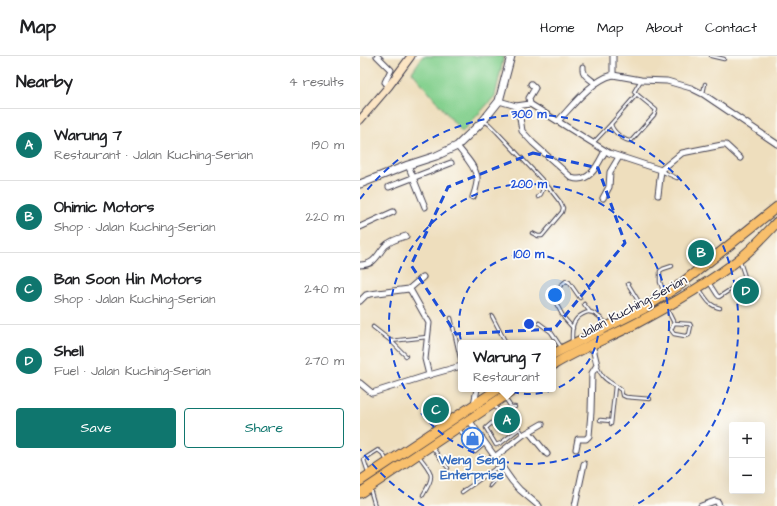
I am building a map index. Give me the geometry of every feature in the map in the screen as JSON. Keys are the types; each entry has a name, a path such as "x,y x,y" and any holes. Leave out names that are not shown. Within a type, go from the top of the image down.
{"highway":[{"name":"Jalan Kuching-Serian","path":"556,352 643,310 665,295 777,207"},
{"name":"Jalan Kuching-Serian","path":"556,363 666,308 739,260 775,227"},
{"path":"360,481 494,392"},
{"path":"360,493 493,403 496,392"}],"main road":[{"path":"360,120 389,86 411,56"}],"street":[{"path":"377,56 391,70 385,82 389,86"},
{"path":"360,184 408,165 436,156 457,146 483,121 499,101 511,56"},
{"path":"613,56 613,74"},
{"path":"583,67 585,75 595,83"},
{"path":"558,121 595,83 613,74 641,80 667,81 691,88 703,94 777,144"},
{"path":"530,104 529,98 535,88 531,84"},
{"path":"499,101 516,106 530,104 605,151 660,170"},
{"path":"516,106 522,131 543,153 572,178 577,180 587,177 594,171 605,151"},
{"path":"658,196 660,170 682,154 726,145 740,158"},
{"path":"457,146 474,170 477,178 474,197"},
{"path":"603,198 608,187 610,172 619,157"},
{"path":"389,187 451,163"},
{"path":"408,165 425,207"},
{"path":"360,228 393,212"},
{"path":"360,265 367,264 375,260 386,245 406,236"},
{"path":"360,301 370,294 409,289 423,277"},
{"path":"409,289 412,291 429,324 425,359 429,374"},
{"path":"576,449 578,439 586,439 589,436 592,373 597,365 592,344"},
{"path":"360,383 372,393 429,374 458,367"},
{"path":"474,405 476,392"},
{"path":"469,420 476,433 496,456 501,467 520,490 537,506"},
{"path":"496,456 523,435 542,424"},
{"path":"529,432 546,454"},
{"path":"575,506 584,464"},
{"path":"701,506 715,501 718,502 719,506"}],"lane":[{"path":"710,56 724,59"},
{"path":"611,124 612,128 627,141 631,141 654,115 656,110 634,92 641,80"},
{"path":"703,94 705,84"},
{"path":"593,144 637,94"},
{"path":"483,121 489,124 546,184 563,208 562,212 542,236 532,233"},
{"path":"660,170 676,178"},
{"path":"538,198 542,194 546,184"},
{"path":"708,281 719,296 742,282 745,277 739,260"},
{"path":"665,295 660,282 660,272 663,269 672,266"},
{"path":"573,328 564,318 551,294 566,281 580,298"},
{"path":"628,284 643,310"},
{"path":"699,287 711,305 713,307 720,308"},
{"path":"584,304 590,312 594,313 610,326"},
{"path":"666,308 674,323"},
{"path":"572,344 574,322 577,318 590,312"},
{"path":"492,316 504,340"},
{"path":"451,318 458,349"},
{"path":"539,323 551,332 562,349"},
{"path":"674,323 690,324 689,335 685,336 674,334 671,330 674,323"},
{"path":"373,327 391,341 406,356"},
{"path":"391,341 427,337"},
{"path":"597,365 600,375 621,390 622,395 626,397 650,399"},
{"path":"600,420 611,423 615,385"},
{"path":"497,392 511,407 515,407"},
{"path":"493,403 501,416"},
{"path":"519,429 496,444 486,428 506,412 508,414 519,429 523,435"},
{"path":"458,427 466,439 476,433 483,445 475,452"},
{"path":"431,445 448,468"},
{"path":"369,475 364,461 367,457 378,450 383,454 388,462"},
{"path":"417,454 431,472 432,477 430,484 423,495"},
{"path":"490,486 498,476 501,467"},
{"path":"462,492 496,468 501,467"},
{"path":"369,487 375,506"}],"highlighted area":[{"path":"533,153 598,168 625,243 554,329 456,334 411,265 448,187"}],"green space":[{"path":"423,56 504,56 495,96 462,132 412,72"}],"place":[{"name":"Ohimic Motors","path":"701,253"},
{"name":"Shell","path":"746,291"},
{"name":"Ban Soon Hin Motors","path":"436,410"},
{"name":"Warung 7","path":"507,420"},
{"name":"Weng Seng Enterprise","path":"472,438"}]}
